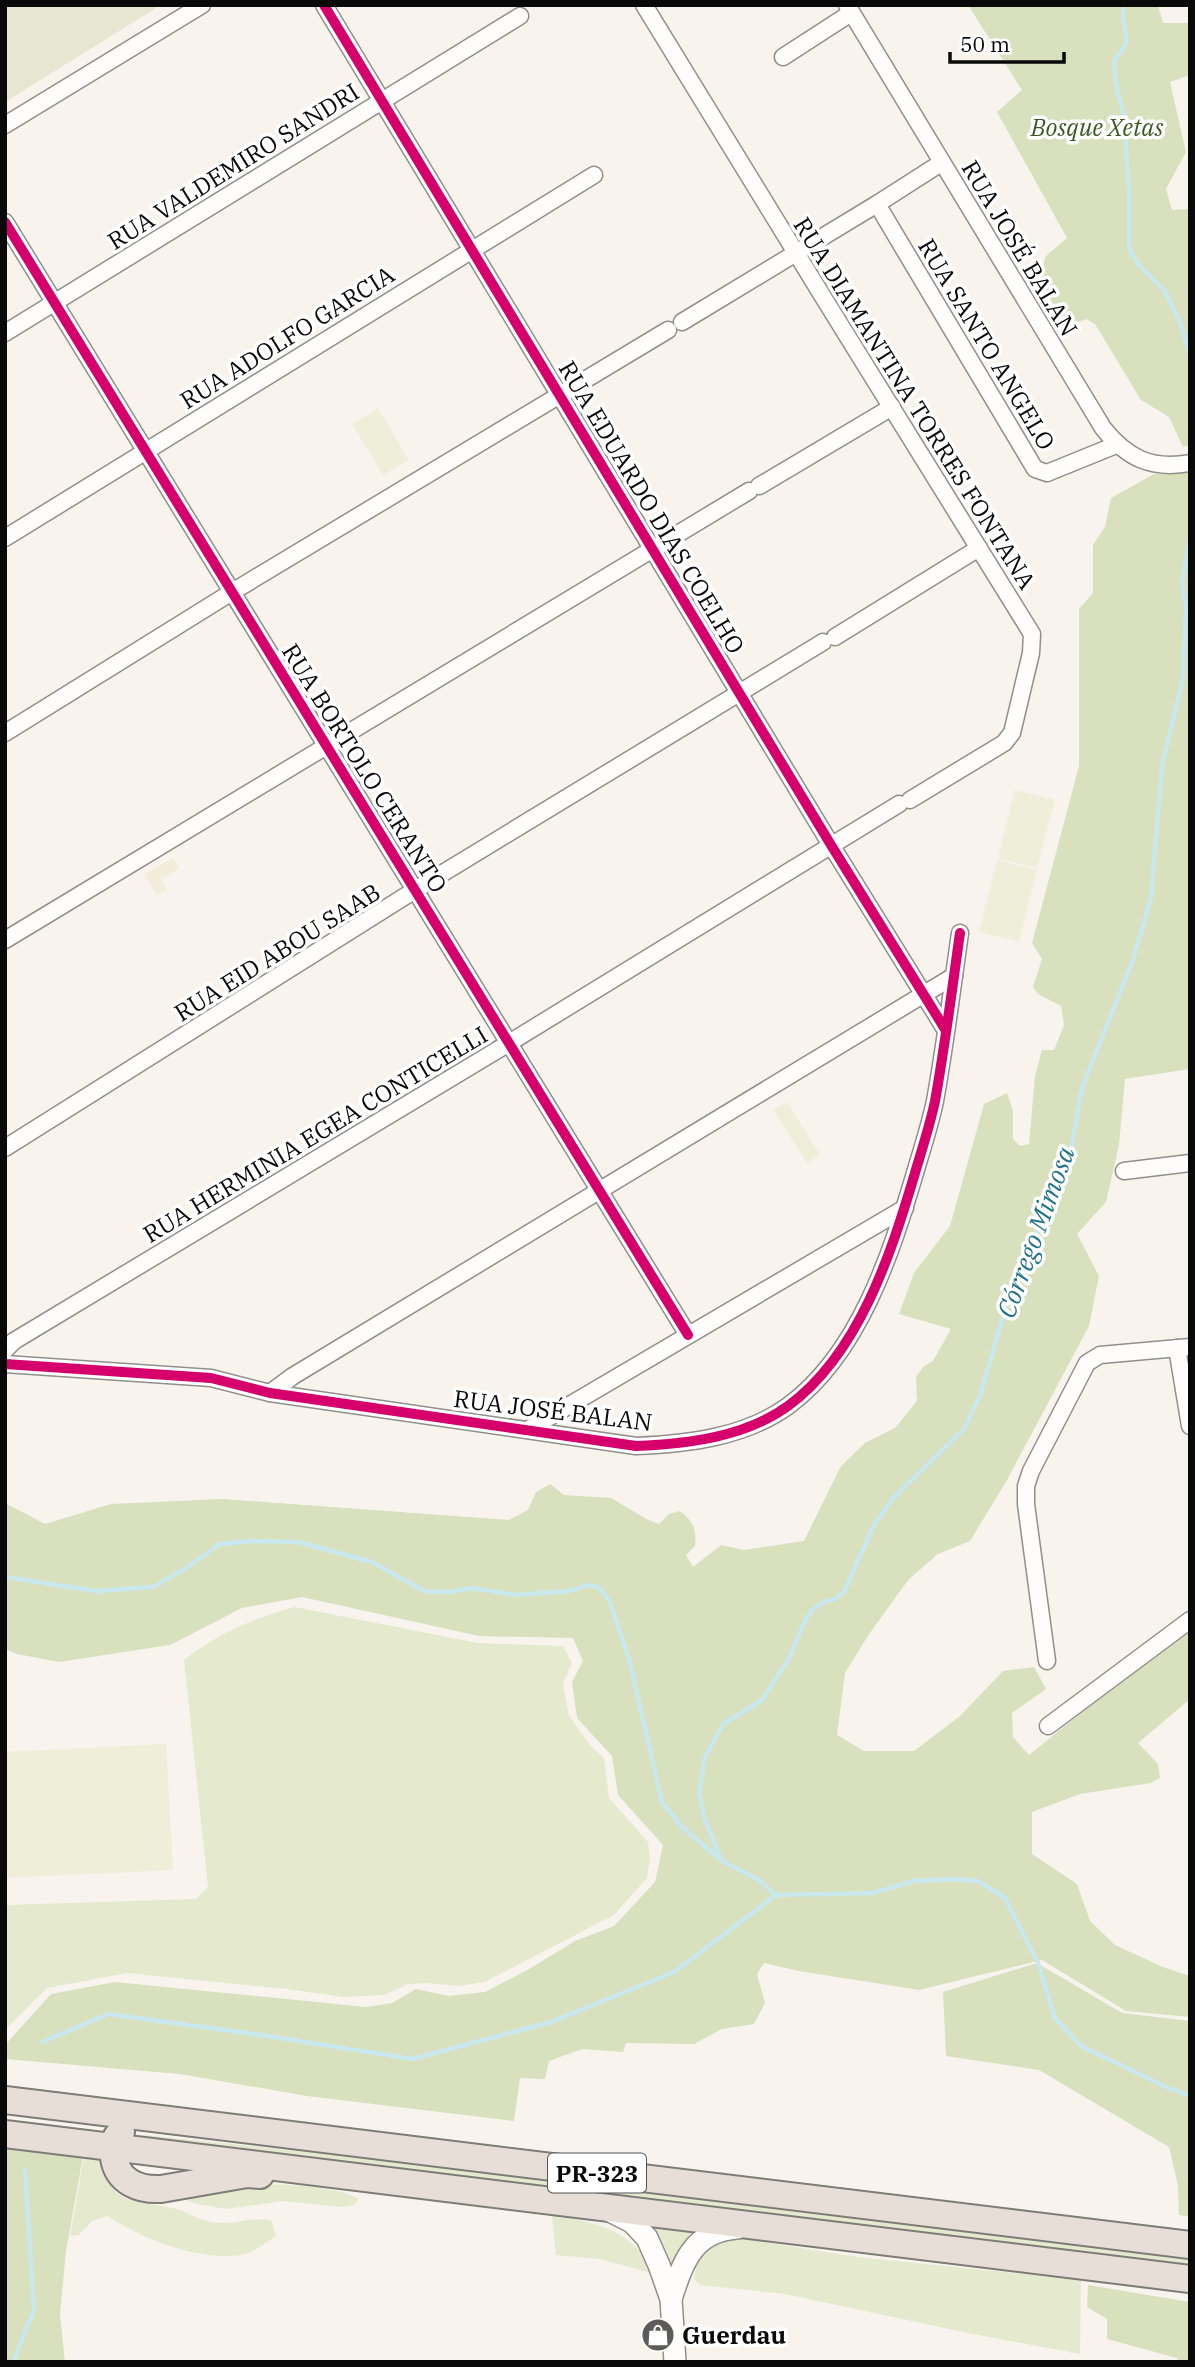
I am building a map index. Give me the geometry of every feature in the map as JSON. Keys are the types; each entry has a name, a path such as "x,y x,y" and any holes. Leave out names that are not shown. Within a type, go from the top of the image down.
{"highway":[{"name":"PR-323","path":"5,2100 1190,2245"},
{"path":"188,2124 134,2127 117,2135 113,2146 116,2169 120,2175 148,2190 247,2174 326,2180 340,2175"},
{"name":"PR-323","path":"5,2134 1190,2279"}],"street":[{"path":"5,125 202,5"},
{"name":"RUA EDUARDO DIAS COELHO","path":"324,5 945,1029"},
{"name":"RUA DIAMANTINA TORRES FONTANA","path":"644,5 794,253 1032,634 1031,653 1012,733 1004,743 905,802"},
{"path":"783,57 849,9"},
{"name":"RUA JOSÉ BALAN","path":"849,9 1103,428 1116,445 1149,463 1190,463"},
{"name":"RUA VALDEMIRO SANDRI","path":"5,333 520,16"},
{"path":"5,733 232,592 941,163"},
{"name":"RUA ADOLFO GARCIA","path":"5,538 594,175"},
{"name":"RUA SANTO ANGELO","path":"877,204 1035,469 1047,473 1116,445"},
{"name":"RUA BORTOLO CERANTO","path":"5,222 688,1335"},
{"path":"5,940 892,407"},
{"name":"RUA EID ABOU SAAB","path":"5,1148 415,890 979,548"},
{"name":"RUA HERMINIA EGEA CONTICELLI","path":"5,1350 14,1341 905,802"},
{"name":"RUA JOSÉ BALAN","path":"5,1364 211,1378 270,1392 636,1446 669,1445 713,1438 761,1421 785,1408 824,1373 845,1343 869,1300 905,1208 934,1102 960,933"},
{"path":"270,1392 954,975"},
{"path":"1124,1171 1190,1163"},
{"path":"528,1429 905,1208"},
{"path":"1047,1661 1026,1504 1026,1486 1031,1471 1087,1363 1100,1354 1183,1348 1190,1426"},
{"path":"1048,1726 1190,1620"},
{"path":"5,2090 75,2102 84,2109"},
{"path":"598,2206 632,2222 647,2238 671,2299 675,2362"},
{"path":"671,2299 682,2267 691,2250 703,2238 726,2228 760,2226"}],"shaded area":[{"path":"173,858 179,868 161,879 167,890 157,895 144,874"}],"green space":[{"path":"5,5 161,5 5,102"},
{"name":"Bosque Xetas","path":"968,5 1158,5 1163,23 1190,23 1190,75 1170,82 1186,152 1166,189 1172,210 1190,209 1190,445 1183,447 1169,417 1141,400 1095,324 1086,319 1069,326 1034,277 1043,269 1045,257 1067,238 997,112 1022,90"},
{"path":"378,408 409,460 383,475 352,424"},
{"path":"1190,468 1190,1069 1125,1079 1119,1145 1106,1202 1077,1234 1099,1276 1089,1326 1007,1480 970,1541 938,1554 909,1579 869,1634 845,1673 837,1735 864,1751 914,1751 960,1716 1003,1671 1034,1667 1046,1689 1012,1713 1013,1737 1029,1755 1134,1670 1190,1629 1190,1699 1138,1743 1158,1764 1160,1778 1151,1783 1080,1794 1032,1812 1032,1854 1077,1884 1090,1921 1115,1945 1190,1976 1190,2017 1126,2011 1042,1960 919,1990 764,1963 757,1974 765,2003 754,2024 722,2029 694,2044 626,2043 623,2052 582,2049 549,2061 545,2079 520,2078 514,2121 307,2096 180,2074 5,2059 5,2045 51,1994 115,1982 366,2007 392,2003 416,1989 448,1996 485,1992 575,1941 614,1926 655,1882 663,1845 618,1795 612,1756 577,1718 572,1682 583,1661 573,1638 479,1636 302,1597 242,1608 170,1645 59,1662 17,1654 5,1649 5,1503 45,1524 111,1504 222,1499 509,1520 528,1510 536,1492 550,1484 564,1495 611,1498 659,1524 669,1514 680,1511 691,1522 695,1531 695,1546 686,1555 693,1567 721,1545 744,1550 804,1541 841,1466 865,1443 895,1428 917,1401 916,1377 924,1366 933,1361 951,1329 899,1314 914,1273 950,1226 984,1104 1007,1093 1013,1111 1013,1139 1020,1146 1029,1144 1035,1076 1042,1050 1054,1050 1064,1025 1061,1006 1038,994 1033,987 1042,959 1032,943 1079,766 1079,609 1093,593 1093,545 1105,527 1111,498 1154,474"},
{"path":"1015,790 1055,800 1037,868 998,858"},
{"path":"997,860 1037,870 1019,942 979,932"},
{"path":"787,1102 820,1155 807,1163 773,1110"},
{"path":"295,1607 478,1643 563,1646 572,1663 563,1684 569,1716 591,1746 604,1758 609,1798 648,1842 650,1858 647,1878 614,1915 485,1982 458,1986 408,1984 385,1995 343,1997 127,1973 47,1988 5,2030 5,1905 196,1899 208,1887 184,1660 237,1628"},
{"path":"166,1744 173,1870 5,1878 5,1752"},
{"path":"1037,1963 1122,2013 1190,2021 1190,2217 1179,2215 1178,2186 1169,2147 1039,2070 946,2056 943,1992"},
{"path":"145,2135 310,2152 385,2155 1190,2254 1190,2269 138,2138"},
{"path":"5,2146 83,2156 66,2251 60,2314 65,2362 5,2362"},
{"path":"84,2157 102,2158 111,2185 125,2198 173,2208 215,2223 260,2219 272,2221 276,2236 246,2254 208,2255 154,2240 108,2216 92,2221 79,2235 70,2236"},
{"path":"239,2183 334,2190 358,2199 355,2205 342,2207 283,2201 227,2209 197,2204 175,2196"},
{"path":"552,2215 599,2225 625,2238 646,2259 655,2274 599,2259 556,2255"},
{"path":"650,2227 694,2231 683,2244 671,2268"},
{"path":"738,2238 858,2257 1081,2280 1080,2354 785,2294 700,2285 694,2279 702,2255 714,2245"},
{"path":"1088,2285 1190,2302 1190,2362 1179,2362 1177,2358 1107,2339 1107,2319 1087,2307"}],"waterway":[{"name":"Córrego Mimosa","path":"1124,5 1127,42 1114,62 1117,90 1124,115 1129,248 1139,265 1164,290 1180,322 1190,355"},
{"name":"Córrego Mimosa","path":"1190,539 1182,582 1186,606 1183,678 1162,766 1151,898 1133,960 1082,1088 1071,1150 1047,1204 1028,1258 1011,1289 980,1396 964,1429 893,1498 873,1527 844,1592 812,1610 788,1660 762,1700 723,1724 705,1757 699,1794 705,1820 722,1861 759,1880 776,1895 873,1893 913,1881 978,1881 1005,1898 1038,1963 1055,2018 1081,2046 1190,2096"},
{"path":"5,1577 96,1591 153,1587 220,1544 253,1541 298,1542 372,1562 424,1591 450,1592 471,1588 517,1595 570,1591 587,1585 598,1587 609,1600 629,1659 662,1802 681,1826 720,1859"},
{"path":"42,2042 108,2014 412,2059 551,2022 674,1972 776,1895"},
{"path":"13,2362 34,2310 25,2170"}],"cycle path":[{"path":"324,5 945,1029"},
{"path":"5,222 688,1335"},
{"path":"5,1364 211,1378 270,1393 636,1446 715,1437 771,1417 813,1384 834,1359 853,1331 883,1269 906,1204 933,1110 960,933"}],"place":[{"name":"Guerdau","path":"658,2335"}]}
